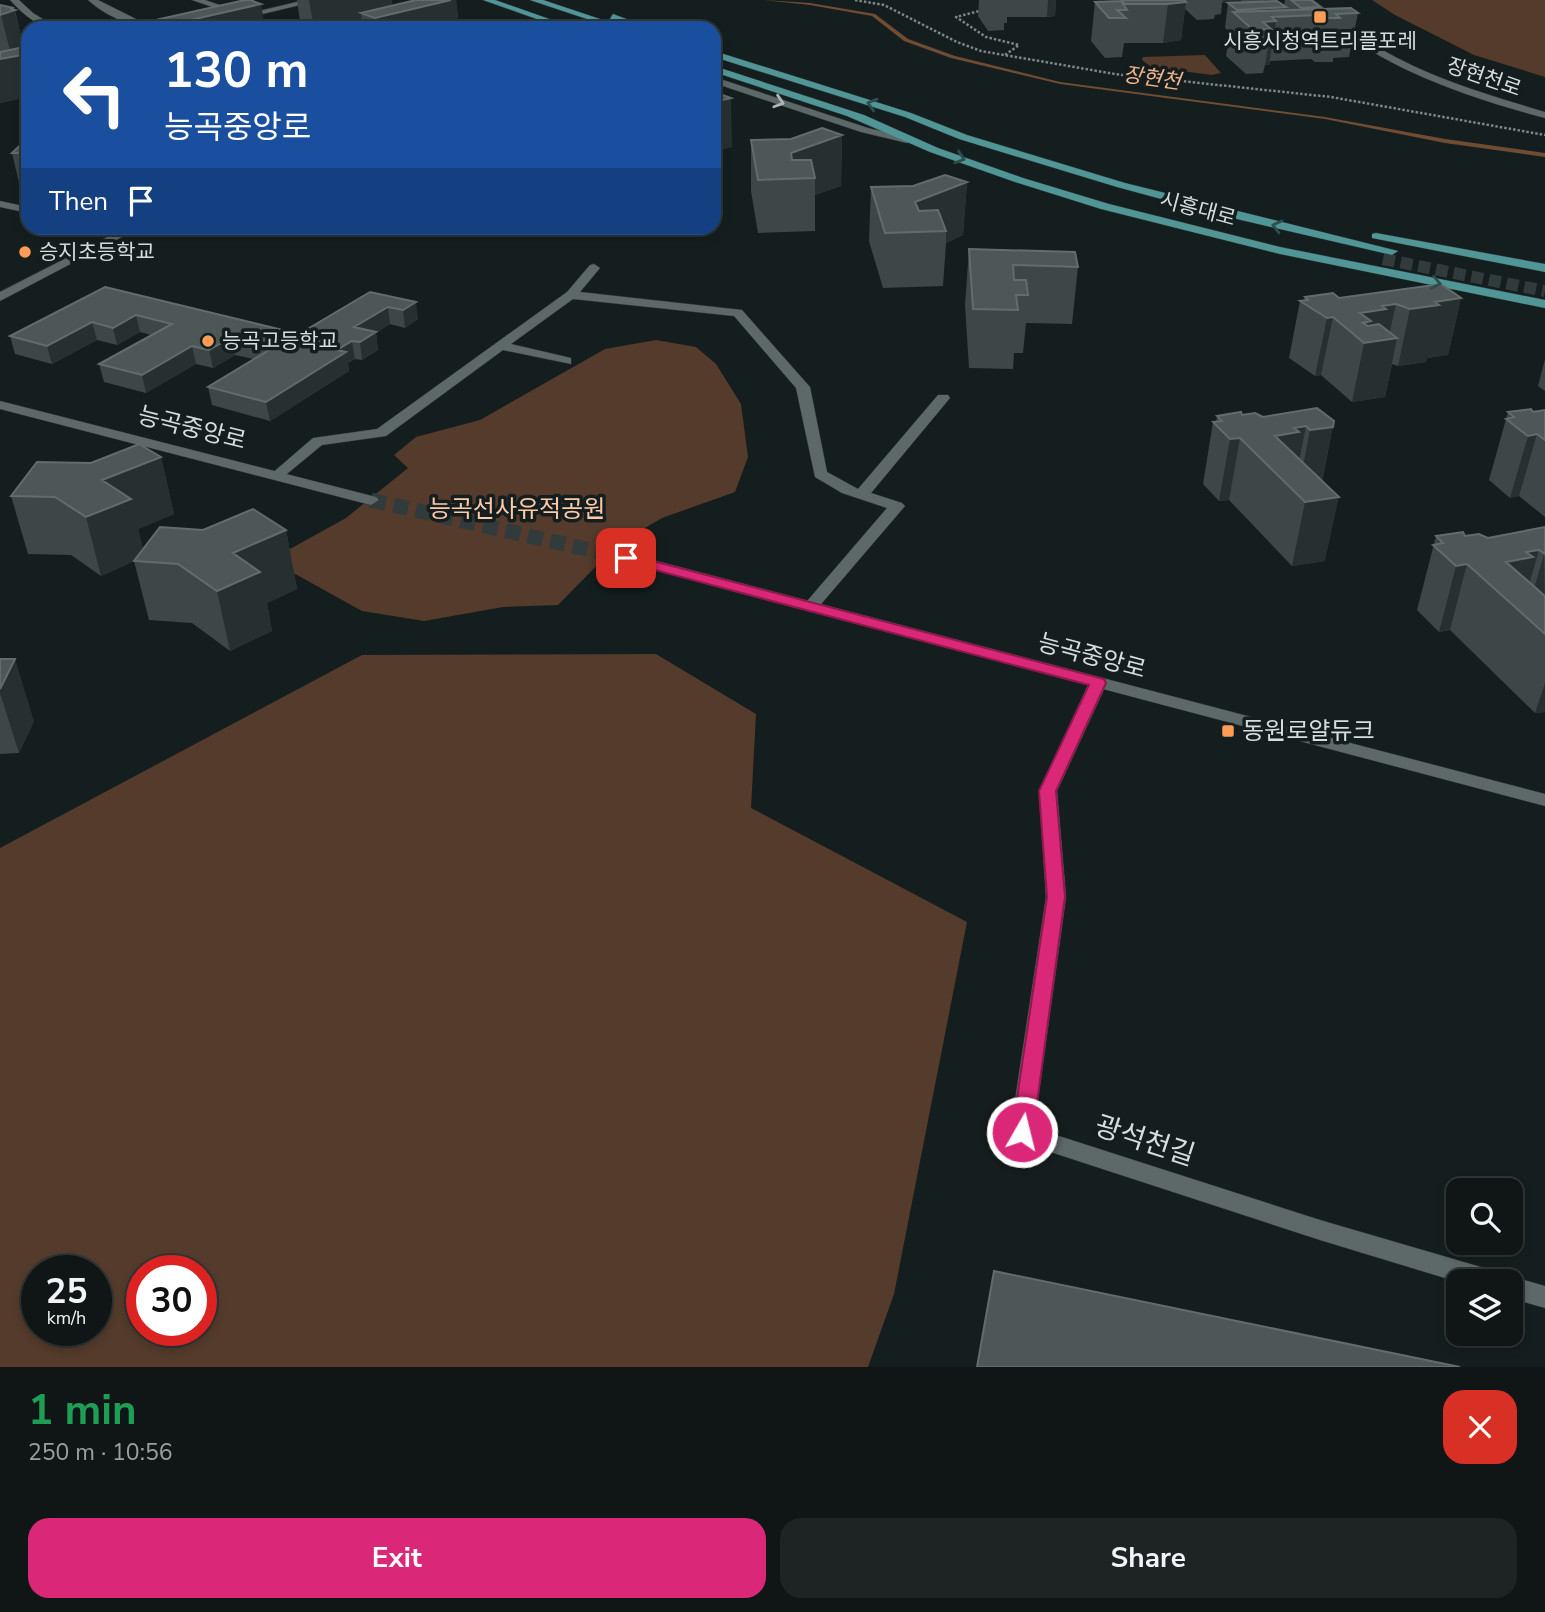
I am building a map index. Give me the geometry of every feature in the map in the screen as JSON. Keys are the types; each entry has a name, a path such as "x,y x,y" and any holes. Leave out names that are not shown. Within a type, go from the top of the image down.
{"main road":[{"path":"487,0 550,21"},
{"path":"510,0 573,21"},
{"path":"534,0 601,21"},
{"path":"559,0 621,21"},
{"name":"시흥대로","path":"721,56 908,115 963,137 1121,185 1387,255 1210,221 851,115 721,71"},
{"name":"시흥대로","path":"851,115 906,140 1049,188 1163,221 1357,267 1545,304"},
{"name":"시흥대로","path":"908,115 978,131 1207,199 1400,242 1545,268"}],"street":[{"path":"14,0 41,21"},
{"path":"92,0 132,21"},
{"path":"196,0 247,15"},
{"path":"223,20 317,0"},
{"name":"장현천로","path":"1308,0 1378,51 1420,73 1545,115"},
{"path":"721,82 865,130 906,140"},
{"path":"0,204 21,208"},
{"path":"0,297 114,235"},
{"path":"277,475 318,441 381,433 571,295 594,268"},
{"path":"571,295 738,313 803,387 820,474 847,490 897,506 810,607"},
{"path":"500,346 566,361"},
{"path":"862,495 943,398"},
{"name":"능곡중앙로","path":"0,405 371,500"},
{"name":"능곡중앙로","path":"626,558 1545,800"},
{"name":"광석천길","path":"1098,683 1048,791 1056,897 1022,1132 1320,1230 1451,1269"},
{"path":"1523,1291 1545,1297"}],"path":[{"path":"856,0 884,5 957,42 1005,55 1115,74 1331,97 1545,135"},
{"path":"993,10 968,12 956,18 986,37 1020,45 1005,55"}],"green space":[{"path":"1372,0 1545,0 1545,77 1474,55 1395,15"},
{"path":"1205,55 1221,73 1212,75 1151,67 1142,60 1143,57"},
{"name":"능곡선사유적공원","path":"656,340 696,347 716,364 741,404 748,457 735,492 662,518 619,543 558,605 503,607 424,621 362,611 270,560 346,518 408,468 394,455 416,437 480,420 605,349"},
{"path":"656,654 756,714 751,808 967,922 894,1294 868,1367 0,1367 0,848 362,655"}],"building":[{"path":"245,0 261,4 186,21 160,19"},
{"path":"416,0 451,0 375,18 361,13"},
{"path":"1121,0 1184,0 1186,2 1125,4"},
{"path":"1291,0 1311,0 1320,7 1301,8"},
{"path":"1121,1 1127,10 1117,10 1126,18 1109,18 1095,2"},
{"path":"1277,1 1286,7 1237,10 1228,3"},
{"path":"0,5 14,8 10,9 15,10 0,15"},
{"path":"1351,8 1358,13 1336,14 1340,18 1323,18 1318,15 1272,17 1276,21 1263,22 1271,29 1253,30 1233,12"},
{"path":"19,48 21,55 0,59 0,52"},
{"path":"822,128 842,135 791,153 792,160 811,160 815,178 758,180 751,140 791,139"},
{"path":"21,145 21,153 12,153"},
{"path":"945,175 967,182 915,202 919,211 938,210 946,231 885,233 871,187 913,186"},
{"path":"969,249 1075,252 1078,267 1013,265 1014,280 1026,280 1028,295 1016,295 1018,310 973,309"},
{"path":"1441,284 1461,298 1435,302 1439,305 1410,309 1396,304 1382,306 1386,309 1360,313 1371,321 1363,323 1368,326 1379,324 1397,338 1364,343 1333,317 1327,318 1300,301 1308,300 1305,297 1333,293 1339,298"},
{"path":"105,287 299,334 370,292 416,302 403,310 388,307 354,327 376,332 360,342 352,341 337,350 346,352 266,402 208,387 274,347 232,337 209,350 192,346 142,375 99,364 172,324 136,315 113,328 92,322 47,346 10,336"},
{"path":"1317,408 1334,421 1333,427 1310,430 1306,426 1294,428 1299,432 1275,436 1339,497 1305,502 1240,438 1230,439 1213,422 1222,421 1217,416 1241,412 1242,415 1255,413 1263,417"},
{"path":"1531,409 1533,412 1545,410 1545,440 1537,434 1528,436 1506,419 1514,417 1508,412"},
{"path":"139,444 161,457 102,480 131,499 86,517 55,497 11,496 37,462 91,463"},
{"path":"253,509 286,530 233,553 260,572 217,591 178,564 134,561 160,527 203,530"},
{"path":"1545,527 1545,554 1539,550 1526,552 1533,557 1506,562 1545,596 1545,634 1467,564 1456,566 1433,545 1443,543 1436,536 1463,532 1465,536 1479,534 1488,538"},
{"path":"0,659 15,659 0,689"},
{"path":"994,1271 1460,1367 977,1367"}],"waterway":[{"name":"장현천","path":"765,0 810,4 873,15 906,40 953,57 1060,83 1325,118 1445,141 1545,155"}],"tunnel":[{"path":"1383,259 1545,291"},
{"path":"371,500 626,558"}],"place":[{"name":"시흥시청역트리플포레","path":"1320,17"},
{"name":"승지초등학교","path":"25,252"},
{"name":"능곡고등학교","path":"208,341"},
{"name":"동원로얄듀크","path":"1228,731"}],"route":[{"path":"626,558 1098,683 1048,791 1056,897 1022,1132"}]}
